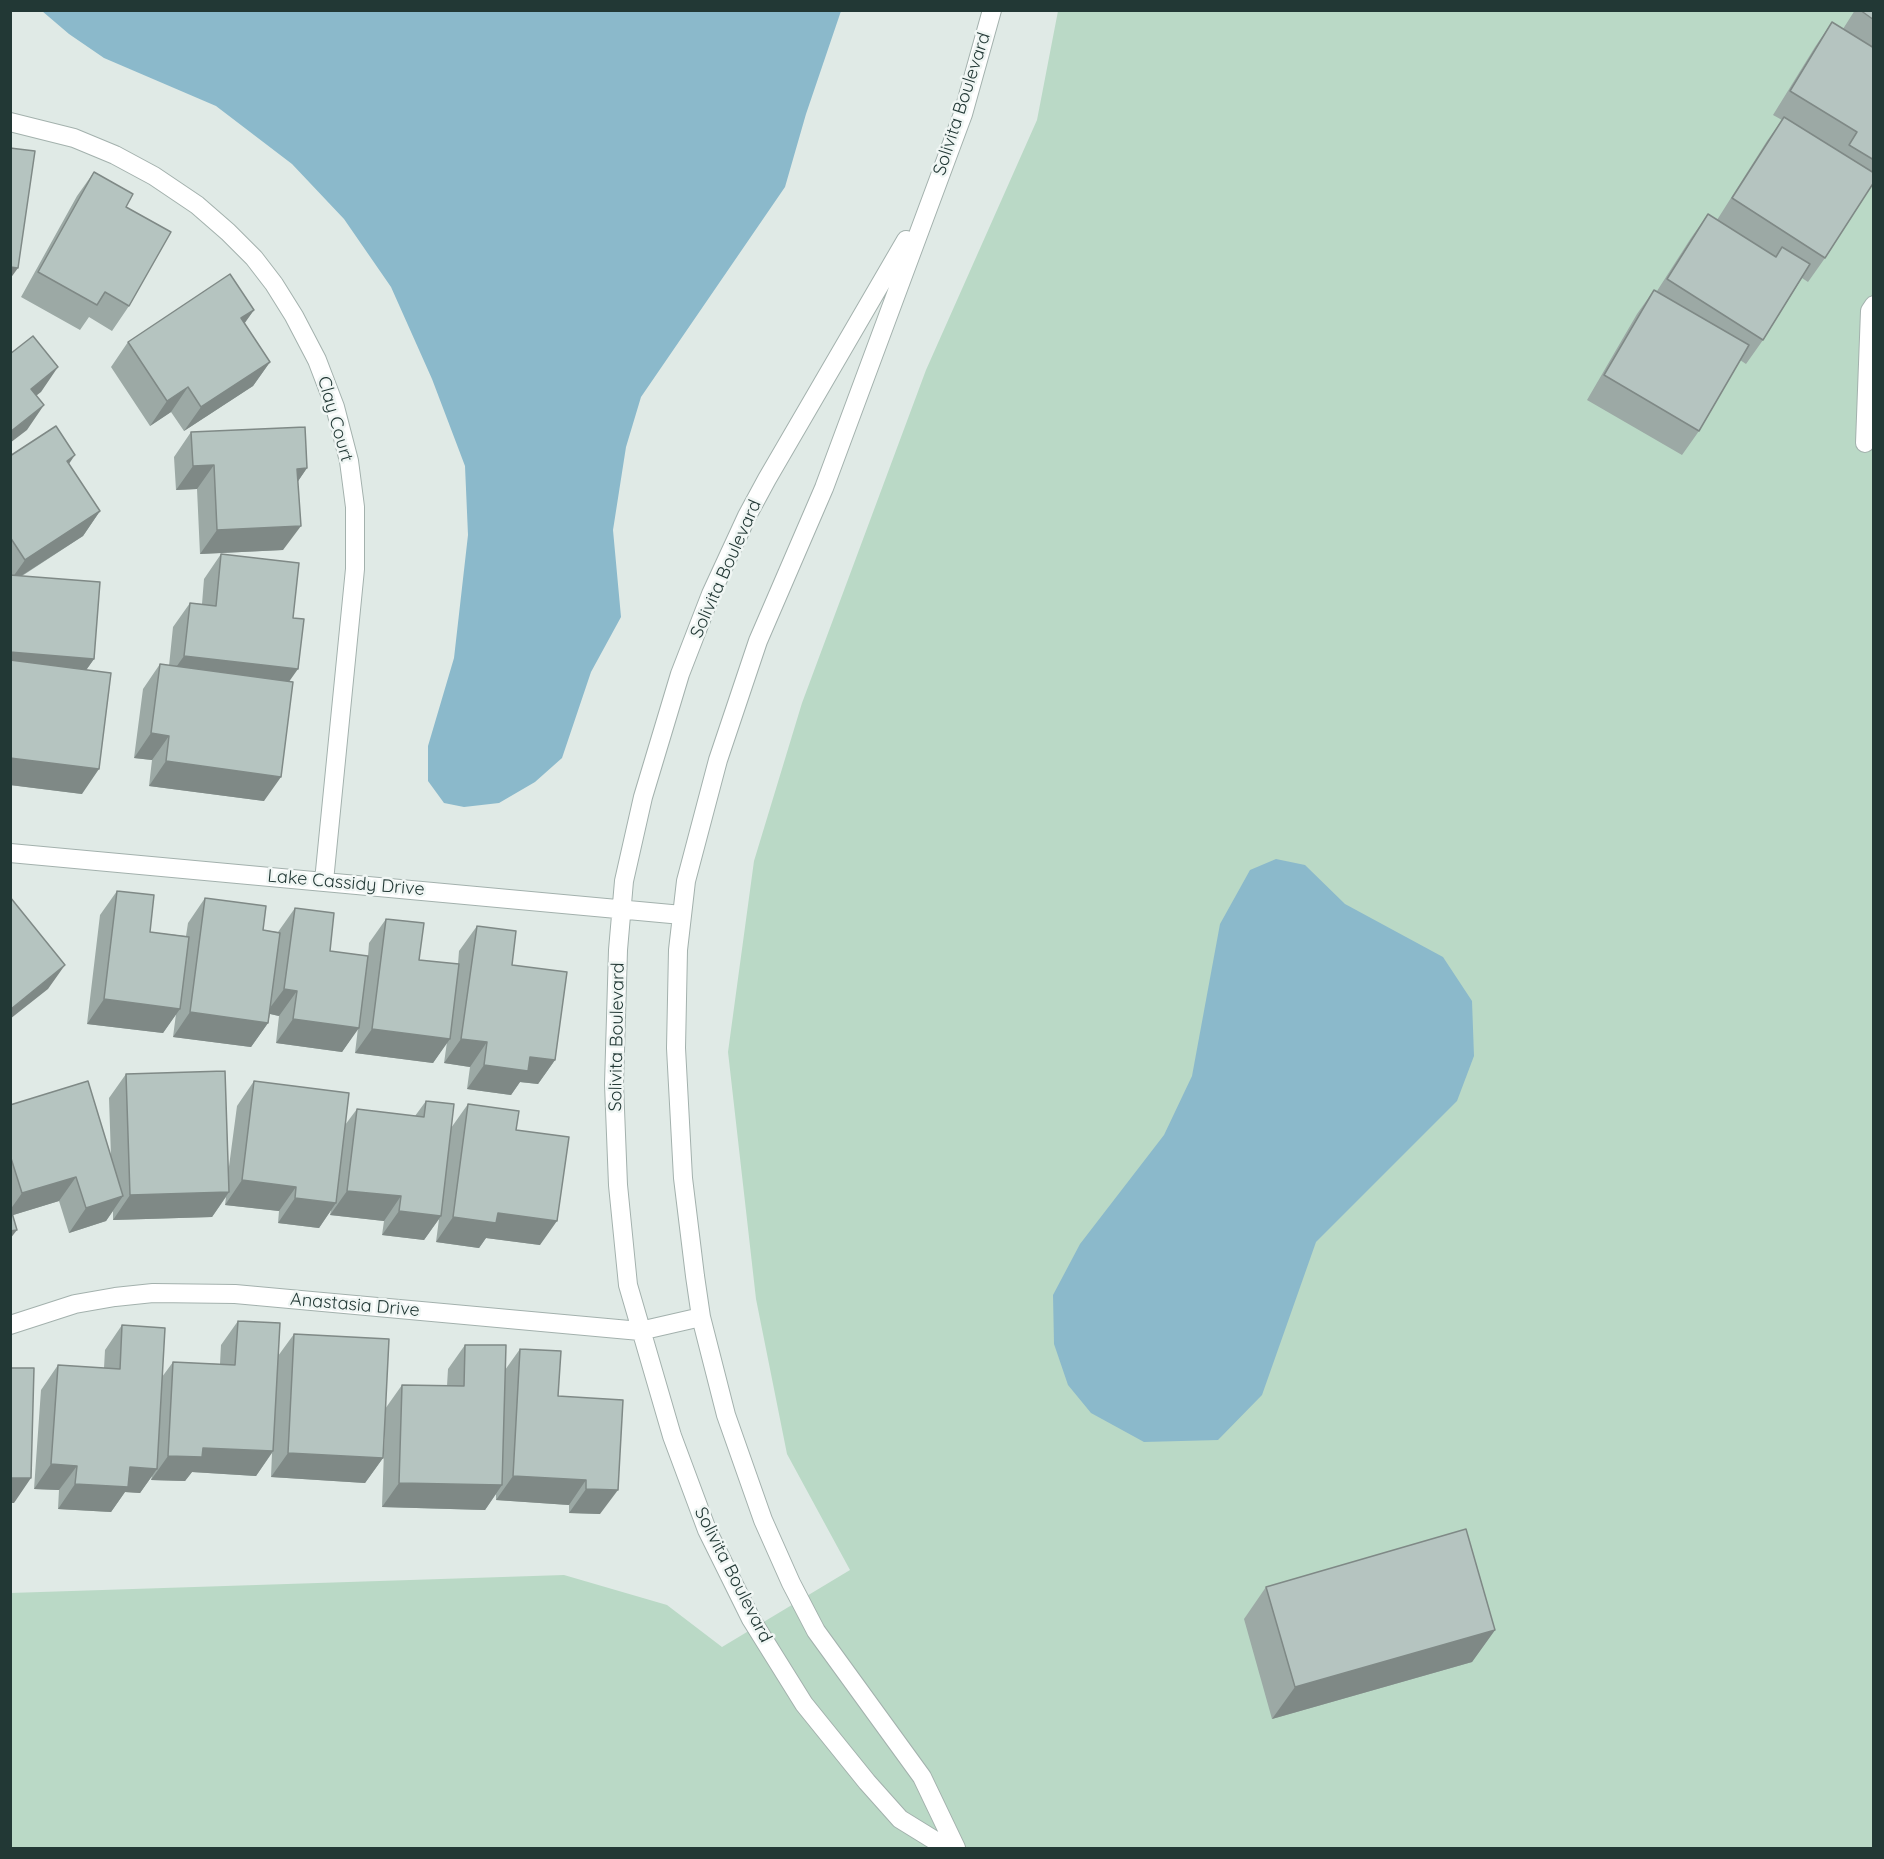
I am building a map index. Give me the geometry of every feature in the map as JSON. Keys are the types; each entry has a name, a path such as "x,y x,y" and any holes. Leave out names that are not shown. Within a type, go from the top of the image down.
{"street":[{"name":"Solivita Boulevard","path":"956,1848 922,1777 816,1631 791,1583 763,1520 726,1415 702,1317 695,1276 683,1178 676,1048 678,950 686,881 715,771 758,641 824,488 963,114 992,10"},
{"name":"Clay Court","path":"10,122 74,138 115,155 154,176 197,205 254,258 294,316 317,360 335,406 349,461 354,507 355,569 324,881"},
{"name":"Solivita Boulevard","path":"931,197 747,516 711,594 680,674 642,797 624,881 614,1084 618,1185 628,1285 672,1436 706,1530 751,1620 804,1704 900,1819 947,1848"},
{"path":"1865,444 1870,310 1874,305"},
{"name":"Lake Cassidy Drive","path":"10,853 682,915"},
{"name":"Anastasia Drive","path":"10,1325 75,1304 153,1293 235,1294 640,1330 702,1317"}],"green space":[{"path":"1058,11 1873,11 1873,1848 11,1848 10,1593 564,1575 667,1605 722,1647 850,1570 787,1454 756,1299 728,1052 754,861 802,703 926,370 1037,120"}],"water":[{"path":"42,11 841,11 806,114 785,187 641,397 626,447 613,530 621,617 591,672 562,758 535,782 499,803 464,807 444,803 428,781 428,746 454,658 468,535 465,466 432,379 391,287 344,219 292,164 216,106 104,58 69,34"},
{"path":"1276,859 1305,865 1345,904 1443,957 1472,1001 1474,1056 1457,1101 1316,1242 1262,1395 1218,1440 1144,1442 1091,1413 1068,1385 1054,1344 1053,1295 1080,1244 1164,1135 1192,1076 1220,924 1250,870"}],"building":[{"path":"1860,10 1874,10 1874,20"},
{"path":"1832,22 1874,48 1874,160 1849,145 1857,132 1790,91"},
{"path":"1784,117 1874,173 1874,182 1825,258 1732,198"},
{"path":"10,148 35,151 18,268 10,267"},
{"path":"94,172 133,194 126,207 171,232 129,306 105,292 97,305 38,272"},
{"path":"1708,214 1776,257 1782,247 1810,264 1763,340 1667,279"},
{"path":"230,274 254,310 241,318 270,362 201,407 188,387 167,401 128,342"},
{"path":"1654,290 1749,345 1699,431 1604,375"},
{"path":"33,336 58,367 31,389 44,405 10,432 10,354"},
{"path":"56,426 75,455 67,461 100,511 25,560 10,537 10,456"},
{"path":"305,427 307,468 297,469 301,526 217,530 214,465 193,466 191,432"},
{"path":"221,554 299,563 293,618 304,619 298,669 184,656 190,603 216,606"},
{"path":"10,575 100,582 94,659 10,652"},
{"path":"10,660 111,673 99,769 10,758"},
{"path":"160,664 293,682 281,777 166,761 169,736 151,733"},
{"path":"117,891 154,895 150,932 189,937 180,1009 104,999"},
{"path":"10,897 65,965 11,1009 10,1009"},
{"path":"205,898 266,906 263,930 280,933 268,1023 190,1012"},
{"path":"295,908 334,913 330,951 368,956 359,1028 293,1019 297,991 284,989"},
{"path":"386,919 424,923 419,960 459,964 450,1039 372,1029"},
{"path":"477,926 516,931 512,965 567,972 555,1060 530,1057 528,1071 484,1065 487,1042 461,1039"},
{"path":"225,1071 229,1192 130,1195 126,1074"},
{"path":"88,1081 123,1196 86,1208 76,1177 22,1193 10,1155 10,1105"},
{"path":"254,1081 349,1093 336,1203 295,1198 296,1187 242,1180"},
{"path":"426,1101 454,1104 441,1216 399,1211 401,1196 347,1191 357,1109 424,1117"},
{"path":"468,1104 519,1111 516,1130 569,1137 557,1221 498,1213 496,1223 453,1217"},
{"path":"10,1206 17,1230 10,1231"},
{"path":"238,1321 280,1323 273,1451 203,1448 202,1457 168,1456 173,1362 235,1365"},
{"path":"122,1325 165,1328 157,1469 130,1467 128,1487 75,1484 77,1466 51,1464 58,1365 120,1369"},
{"path":"294,1334 389,1339 383,1458 288,1453"},
{"path":"465,1345 506,1345 502,1485 399,1483 402,1385 464,1386"},
{"path":"520,1349 561,1351 558,1396 623,1400 618,1490 586,1489 586,1480 513,1476"},
{"path":"10,1368 34,1368 31,1478 10,1478"},
{"path":"1466,1529 1495,1630 1295,1687 1266,1587"}]}
